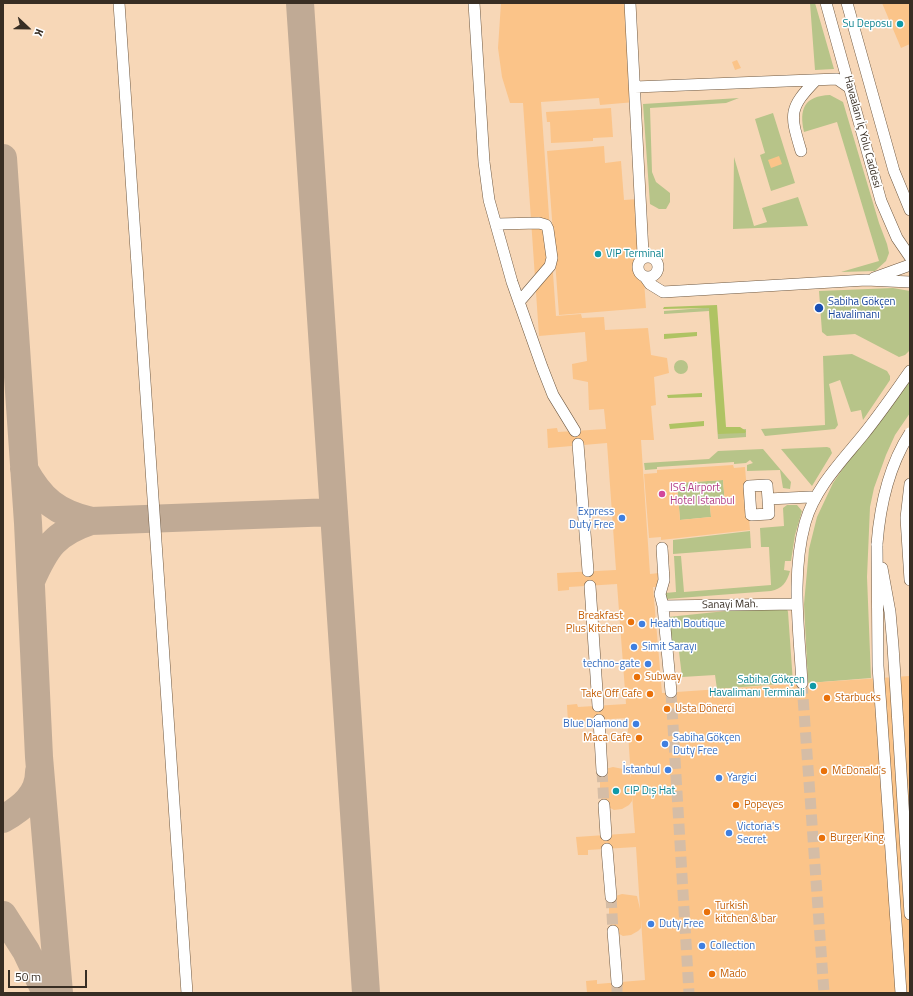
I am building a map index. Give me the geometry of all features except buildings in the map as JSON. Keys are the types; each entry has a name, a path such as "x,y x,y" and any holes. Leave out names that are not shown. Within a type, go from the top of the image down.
{"street":[{"path":"119,3 187,993"},
{"path":"474,3 484,162 489,200 497,224 512,282 553,395 575,431"},
{"path":"630,3 643,253 638,263 638,272 645,277 650,284 663,292 866,280 910,282"},
{"name":"Havaalanı İç Yolu Caddesi","path":"826,3 886,216 897,238 910,257"},
{"name":"Havaalanı İç Yolu Caddesi","path":"847,3 894,171 910,210"},
{"path":"635,87 838,79 850,88"},
{"path":"802,151 794,127 793,111 800,96 816,80"},
{"path":"497,224 543,223 548,229 552,258 550,266 520,302"},
{"path":"641,259 650,257 658,266 656,274 645,277"},
{"path":"866,280 910,265"},
{"path":"802,683 796,604 797,569 805,522 814,502 829,476 864,434 910,371"},
{"path":"901,993 878,666 877,544 879,519 887,485 896,458 910,433"},
{"path":"578,444 588,571"},
{"path":"910,484 906,518 910,580"},
{"path":"768,500 810,497"},
{"path":"877,544 888,605 893,646 910,914"},
{"path":"662,548 664,580 660,594 663,606 671,692"},
{"path":"590,586 598,706"},
{"name":"Sanayi Mah.","path":"663,606 796,604"},
{"path":"599,720 602,771"},
{"path":"604,805 606,835"},
{"path":"607,849 611,897"},
{"path":"613,931 617,982"}],"shaded area":[{"path":"3,3 910,3 910,993 3,993"}],"green space":[{"path":"810,3 815,3 834,69 815,70"},
{"path":"830,95 843,102 879,223 887,244 889,253 886,261 875,271 841,272 879,261 837,122 804,132 802,117 805,105 814,98"},
{"path":"739,98 726,103 650,108 652,172 656,182 670,193 670,202 666,209 659,209 650,204 643,104"},
{"path":"773,113 795,183 771,191 760,155 765,153 755,119"},
{"path":"734,157 754,226 767,222 762,208 798,197 808,226 733,229"},
{"path":"893,288 910,291 910,350 905,355 899,357 855,334 827,336 822,332 819,291"},
{"path":"717,305 726,427 740,427 746,431 745,433 718,434 709,308 663,309 664,307"},
{"path":"716,307 725,431 746,429 746,437 718,439 709,311 664,314 664,311"},
{"path":"697,332 697,336 664,339 664,334"},
{"path":"852,354 887,371 890,376 890,380 863,420 861,410 851,412 840,380 829,384 838,425 835,429 765,436 761,429 825,425 823,356"},
{"path":"681,360 686,362 688,367 686,372 681,374 676,372 674,367 676,362"},
{"path":"910,371 910,413 895,435 886,455 874,488 870,507 867,577 871,678 808,683 804,604 809,549 817,517 833,483"},
{"path":"702,393 702,397 668,398 667,395"},
{"path":"704,421 704,426 670,429 669,424"},
{"path":"830,448 832,453 812,486 781,449"},
{"path":"763,449 791,482 790,489 783,488 780,470 747,471 747,465 753,463 750,460 746,463 734,464 734,462 657,467 657,469 645,470 644,463 709,459 718,451"},
{"path":"723,480 725,504 710,505 711,517 680,520 677,483"},
{"path":"787,505 797,505 802,511 795,535 791,561 785,561 784,570 790,571 786,582 781,587 771,591 666,599 665,593 676,592 674,556 681,556 684,592 771,585 769,547 761,547 760,528 784,526 783,508"},
{"path":"750,531 751,548 673,554 673,540"},
{"path":"774,606 787,609 788,612 793,683 717,689 715,675 682,677 678,643 670,643 668,617"}],"taxiway":[{"path":"300,3 366,993"},
{"path":"3,158 28,523 39,757 59,993"},
{"path":"24,469 30,480 51,504 69,514 91,521 334,512"},
{"path":"31,581 47,550 53,543 60,536 91,521"},
{"path":"3,819 17,810 33,794 36,788 39,772"},
{"path":"3,915 26,951 46,993"}],"tunnel":[{"path":"802,683 824,993"},
{"path":"671,692 689,993"},
{"path":"602,771 604,805"},
{"path":"611,897 613,931"},
{"path":"617,982 617,993"}],"place":[{"name":"Su Deposu","path":"900,24"},
{"name":"VIP Terminal","path":"598,254"},
{"name":"Sabiha Gökçen Havalimanı","path":"819,308"},
{"name":"ISG Airport Hotel Istanbul","path":"662,494"},
{"name":"Express Duty Free","path":"622,518"},
{"name":"Breakfast Plus Kitchen","path":"631,622"},
{"name":"Health Boutique","path":"642,624"},
{"name":"Simit Sarayı","path":"634,647"},
{"name":"techno-gate","path":"648,664"},
{"name":"Subway","path":"637,677"},
{"name":"Sabiha Gökçen Havalimanı Terminali","path":"813,686"},
{"name":"Take Off Cafe","path":"650,694"},
{"name":"Starbucks","path":"827,698"},
{"name":"Usta Dönerci","path":"667,709"},
{"name":"Blue Diamond","path":"636,724"},
{"name":"Maca Cafe","path":"639,738"},
{"name":"Sabiha Gökçen Duty Free","path":"665,744"},
{"name":"İstanbul","path":"668,770"},
{"name":"McDonald's","path":"824,771"},
{"name":"Yargici","path":"719,778"},
{"name":"CIP Dış Hat","path":"616,791"},
{"name":"Popeyes","path":"736,805"},
{"name":"Victoria's Secret","path":"729,833"},
{"name":"Burger King","path":"822,838"},
{"name":"Turkish kitchen & bar","path":"707,912"},
{"name":"Duty Free","path":"651,924"},
{"name":"Collection","path":"702,946"},
{"name":"Mado","path":"712,974"}]}
